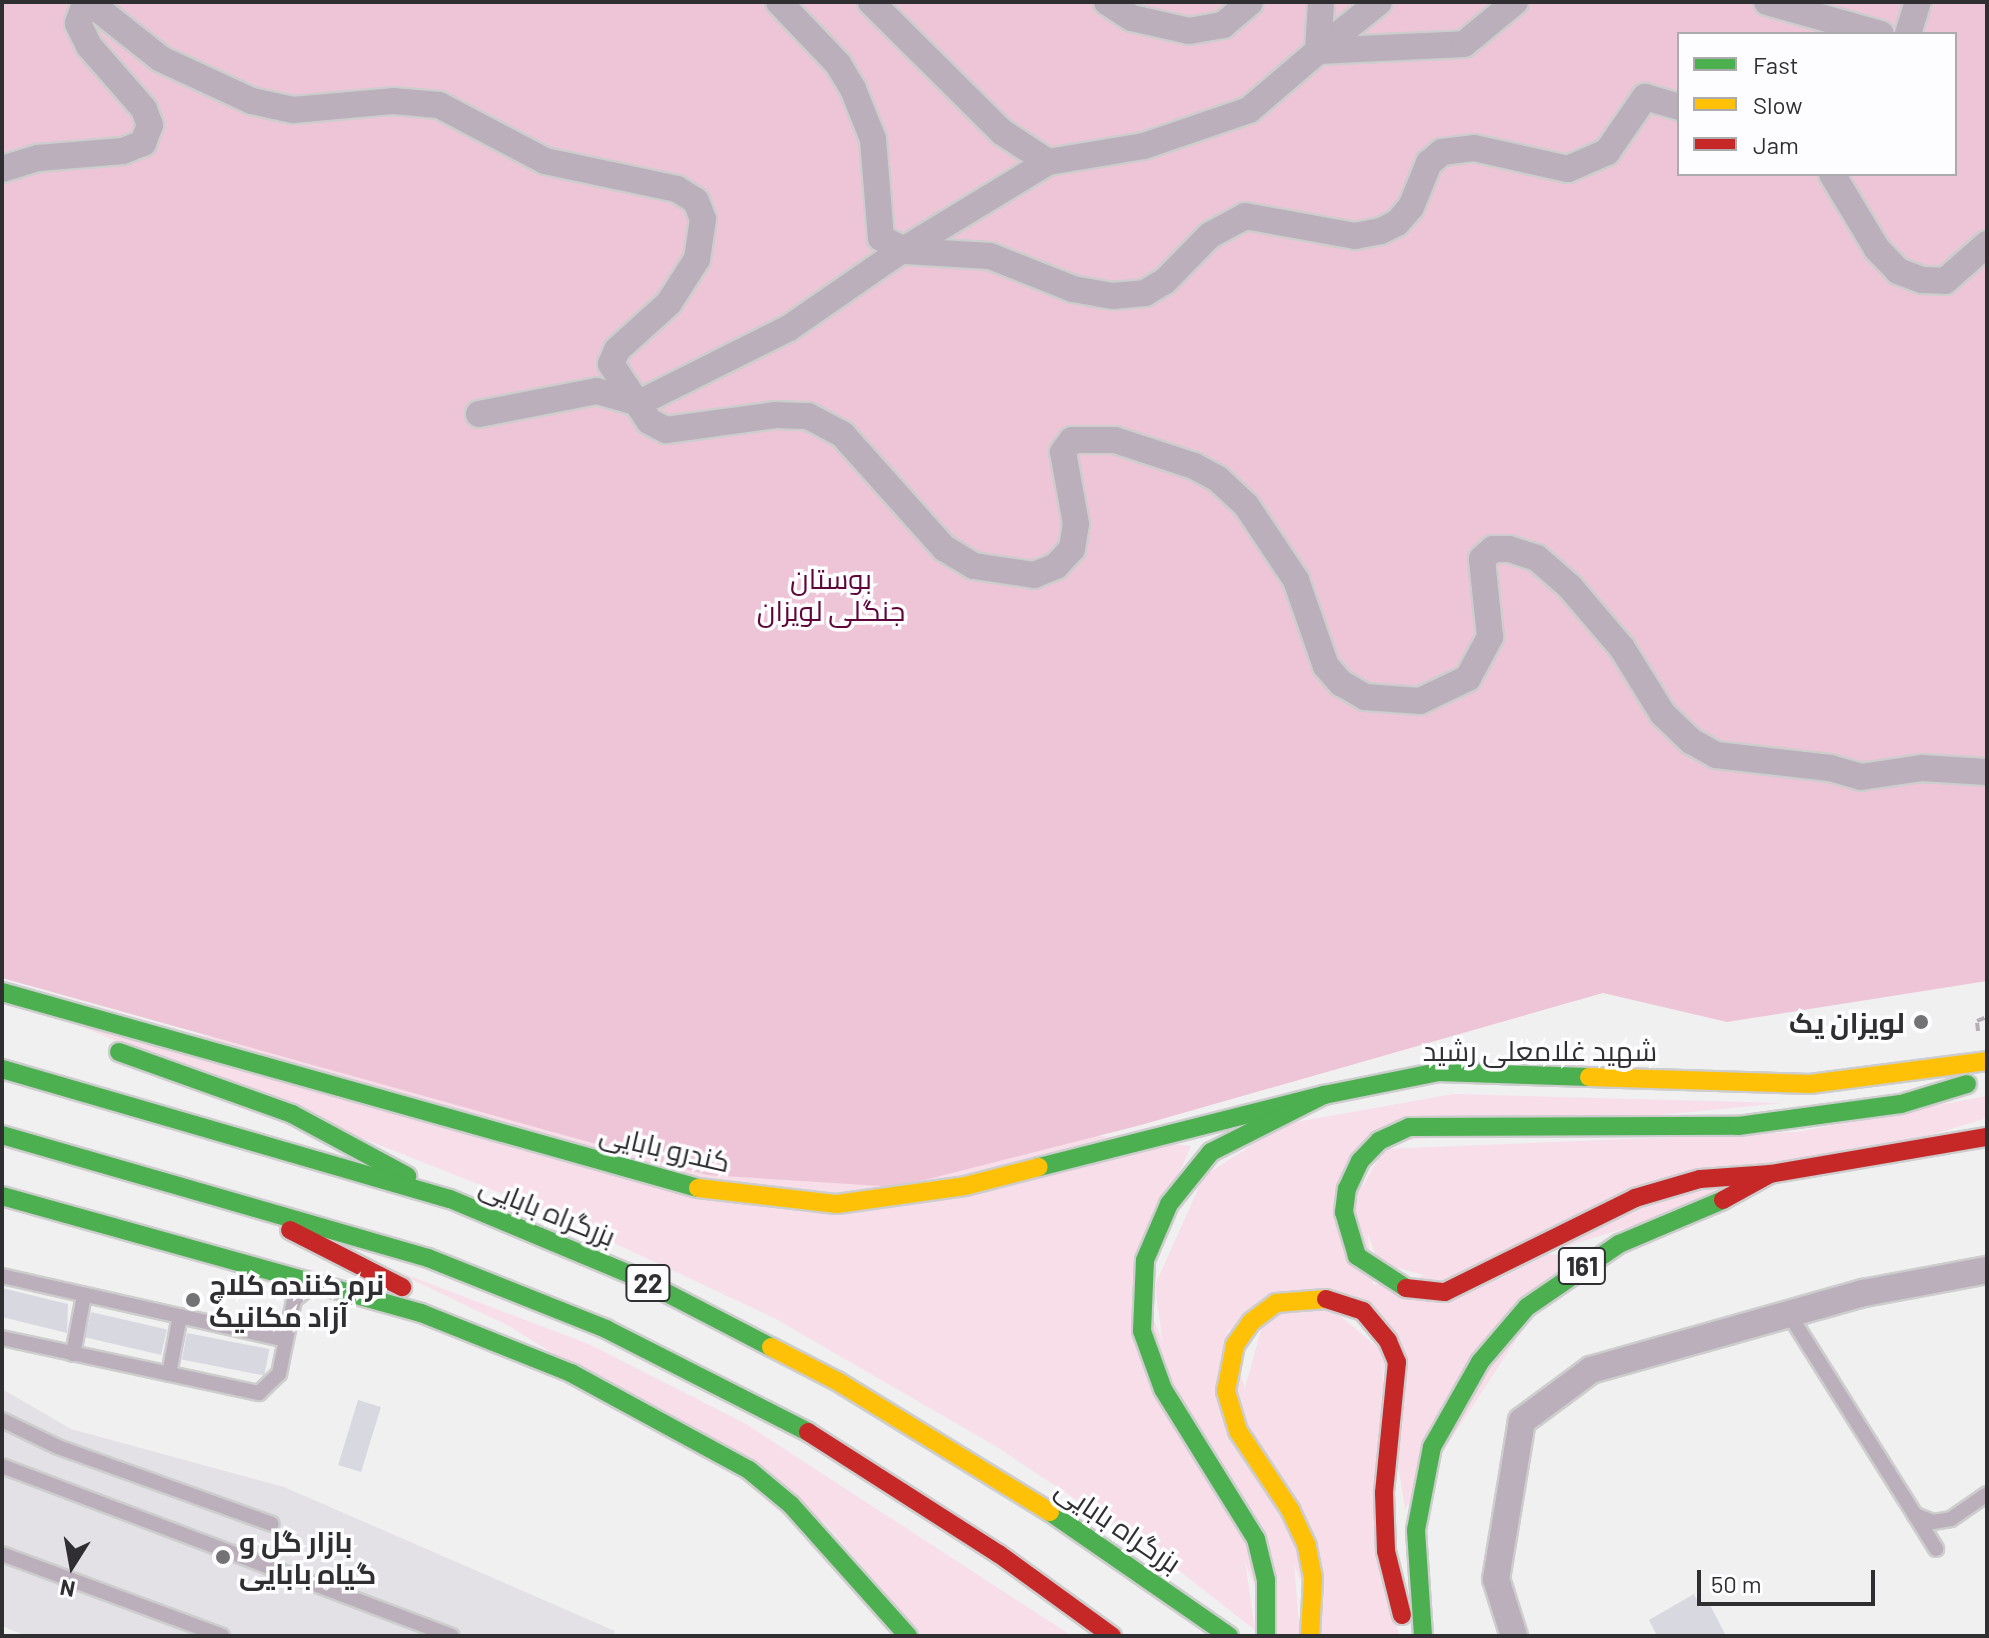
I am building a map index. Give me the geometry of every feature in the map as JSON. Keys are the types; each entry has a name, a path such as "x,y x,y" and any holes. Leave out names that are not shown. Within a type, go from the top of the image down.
{"main road":[{"name":"کندرو بابایی","path":"2,992 700,1189 837,1204 965,1186 1324,1095"},
{"path":"2,1004 57,1028"},
{"path":"99,1045 292,1114 450,1199"},
{"name":"شهید غلامعلی رشید","path":"1266,1636 1266,1580 1256,1539 1163,1389 1142,1331 1145,1260 1169,1204 1211,1152 1324,1095 1438,1072 1810,1084 1987,1061"},
{"name":"بزرگراه بابایی","path":"2,1069 450,1199 632,1275 837,1381 1023,1494 1229,1636"},
{"path":"1770,1174 1700,1179 1635,1198 1445,1292 1403,1288 1383,1278 1357,1256 1344,1212 1347,1189 1360,1161 1379,1141 1409,1127 1738,1126 1901,1104 1987,1078"},
{"name":"22","path":"2,1135 428,1258 606,1329 810,1433 999,1554 1112,1636"},
{"name":"161","path":"1423,1636 1416,1530 1425,1474 1442,1422 1480,1362 1527,1307 1586,1263 1659,1225 1707,1209 1770,1174 1987,1137"},
{"path":"2,1196 421,1313 571,1373"},
{"path":"225,1197 571,1373 749,1470 791,1505 908,1636"},
{"path":"1310,1636 1313,1578 1307,1546 1291,1511 1238,1431 1226,1391 1235,1345 1251,1322 1276,1303 1317,1296 1363,1311 1388,1341 1397,1362 1384,1493 1386,1551 1400,1612 1416,1636"}],"street":[{"path":"779,2 838,64 853,89 873,139 881,238 906,251 990,256 1073,289 1112,296 1145,293 1165,281 1210,235 1245,216 1355,236 1381,231 1411,207 1429,163 1442,152 1474,148 1568,169 1607,152 1645,97 1677,106"},
{"path":"871,2 1002,132 1048,162"},
{"path":"1107,2 1132,18 1189,31 1223,25 1250,2"},
{"path":"1318,51 1321,2"},
{"path":"479,414 597,391 639,403 789,328 1048,162 1144,146 1249,110 1379,2"},
{"path":"1318,51 1464,44 1515,2"},
{"path":"1767,2 1874,32"},
{"path":"1909,32 1918,2"},
{"path":"2,169 38,158 123,151 143,143 150,125 144,109 89,46 78,23 83,9 99,6 161,59 252,101 293,110 393,101 439,105 545,161 677,189 696,201 703,219 697,259 669,303 617,350 611,364 649,421 666,430 775,415 808,416 843,435 944,548 974,566 1007,575 1034,575 1056,566 1072,549 1076,524 1062,472 1063,452 1072,440 1115,440 1194,466 1218,479 1246,505 1296,580 1326,666 1341,683 1365,697 1420,701 1448,692 1468,678 1490,637 1482,559 1493,549 1509,549 1537,558 1570,587 1622,648 1663,714 1691,741 1716,755 1830,768 1861,777 1922,768 1987,772"},
{"path":"1833,176 1877,249 1898,271 1921,280 1945,281 1987,244"},
{"path":"1514,1636 1496,1579 1522,1421 1591,1370 1864,1293 1987,1270"}],"lane":[{"path":"2,1276 285,1340"},
{"path":"2,1338 259,1393 279,1374 294,1300 306,1289 344,1290"},
{"path":"73,1354 84,1295"},
{"path":"1789,1314 1936,1549"},
{"path":"169,1374 180,1316"},
{"path":"2,1420 58,1447 272,1524"},
{"path":"2,1466 452,1636"},
{"path":"1915,1515 1933,1522 1951,1519 1987,1494"},
{"path":"2,1554 222,1636"}],"path":[{"path":"1977,1021 1987,1017"}],"shaded area":[{"path":"64,1020 1191,1146 1135,1273 1242,1539 1255,1630 1155,1552 997,1447 774,1318 546,1211"},
{"path":"1453,1094 1783,1103 1358,1145 1373,1285 1544,1254 1571,1256 1405,1509 1373,1304 1227,1331 1292,1539 1300,1636 1275,1636 1166,1368 1155,1285 1204,1176 1285,1124"},
{"path":"1987,1096 1987,1118 1448,1282 1378,1262 1355,1199 1384,1149 1797,1132"},
{"path":"386,1267 591,1345 746,1424 1072,1636 922,1636 824,1522 509,1326"},
{"path":"1332,1309 1382,1351 1389,1606 1400,1636 1320,1636 1239,1409 1263,1323"},
{"name":"بازار گل و گیاه بابایی","path":"2,1389 71,1429 284,1487 615,1631 613,1636 26,1636 2,1626"}],"green space":[{"name":"بوستان جنگلی لویزان","path":"2,2 1987,2 1987,981 1727,1022 1603,993 1141,1125 897,1187 707,1175 2,978"}],"building":[{"path":"2,1288 68,1304 67,1333 2,1317"},
{"path":"91,1312 167,1330 161,1355 85,1337"},
{"path":"187,1333 269,1349 264,1376 182,1360"},
{"path":"358,1400 381,1407 361,1472 338,1465"},
{"path":"1694,1594 1700,1607 1709,1603 1726,1636 1657,1636 1649,1620"}],"traffic: fast":[{"path":"2,992 698,1188"},
{"path":"119,1052 292,1114 407,1176"},
{"path":"2,1069 450,1199 632,1275 771,1347"},
{"path":"1266,1636 1266,1580 1256,1539 1163,1389 1142,1331 1145,1260 1169,1204 1211,1152 1324,1095 1438,1072 1589,1077"},
{"path":"1406,1288 1357,1256 1344,1212 1347,1189 1360,1161 1379,1141 1409,1127 1738,1126 1901,1104 1967,1084"},
{"path":"1039,1167 1324,1095"},
{"path":"2,1135 428,1258 606,1329 808,1432"},
{"path":"2,1196 421,1313 571,1373 749,1470 791,1505 908,1636"},
{"path":"1423,1636 1416,1530 1432,1447 1480,1362 1527,1307 1619,1244 1723,1200"},
{"path":"1050,1512 1229,1636"}],"traffic: slow":[{"path":"1589,1077 1810,1084 1987,1061"},
{"path":"698,1188 837,1204 965,1186 1039,1167"},
{"path":"1310,1636 1313,1578 1307,1546 1291,1511 1238,1431 1226,1391 1235,1345 1251,1322 1276,1303 1326,1299"},
{"path":"771,1347 837,1381 1050,1512"}],"traffic: jam":[{"path":"1723,1200 1770,1174 1987,1137"},
{"path":"1406,1288 1445,1292 1635,1198 1700,1179 1770,1174"},
{"path":"290,1230 402,1287"},
{"path":"1326,1299 1363,1311 1388,1341 1397,1362 1384,1493 1386,1551 1402,1615"},
{"path":"808,1432 999,1554 1112,1636"}],"place":[{"name":"لویزان یک","path":"1921,1022"},
{"name":"نرم کننده کلاچ آزاد مکانیک","path":"193,1300"},
{"name":"بازار گل و گیاه بابایی","path":"223,1557"}]}
